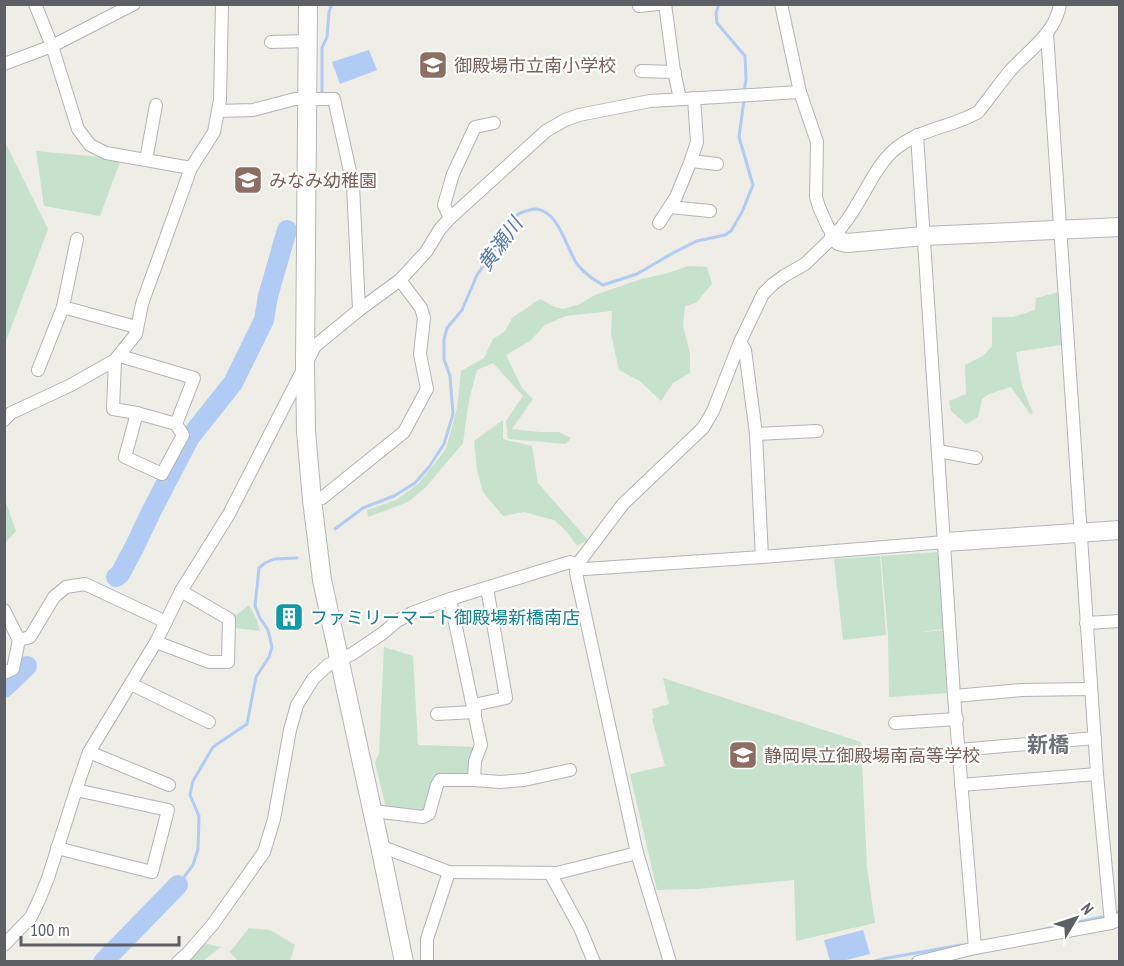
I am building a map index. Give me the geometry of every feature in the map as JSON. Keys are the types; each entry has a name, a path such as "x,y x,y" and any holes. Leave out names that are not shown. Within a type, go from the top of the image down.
{"street":[{"path":"35,4 52,46 78,129 90,145 106,153 191,168"},
{"path":"4,64 52,46 134,4"},
{"path":"4,420 11,413 71,385 117,358 136,334 136,327 162,246 191,168 214,132 220,100 222,4"},
{"path":"308,4 305,364 306,431 312,500 322,580 404,962"},
{"path":"639,6 658,4"},
{"path":"665,4 680,99"},
{"path":"781,4 800,92 817,142 816,197 828,227 839,241 847,243 924,236 1119,227"},
{"path":"670,962 638,853 576,573 577,565 623,504 703,428 713,411 740,342 763,294 784,276 805,264 834,236 855,209 882,163 900,145 917,135 978,112 1020,59 1047,33 1054,22 1060,4"},
{"path":"918,962 975,948 1115,921 1097,774 1047,33"},
{"path":"270,42 307,40"},
{"path":"641,71 675,72"},
{"path":"4,945 31,917 48,878 89,752 156,642 181,591 229,514 315,346 400,280 426,252 440,229 450,218 546,131 565,120 579,114 650,101 800,92"},
{"path":"659,224 676,197 691,161 696,142 693,98"},
{"path":"218,111 253,110 295,99 334,99 353,185 359,310"},
{"path":"146,160 156,105"},
{"path":"450,218 444,205 453,174 475,127 494,123"},
{"path":"917,135 954,696 975,948"},
{"path":"691,161 717,164"},
{"path":"669,207 710,211"},
{"path":"39,370 63,307 77,239"},
{"path":"312,500 322,498 404,432 427,389 420,354 424,318 421,308 400,280"},
{"path":"63,307 136,327"},
{"path":"740,342 745,350 756,434 762,557"},
{"path":"117,358 113,409 137,414 176,423 183,435 162,474 125,457 137,414"},
{"path":"117,358 194,378 176,423"},
{"path":"756,434 817,431"},
{"path":"938,452 976,458"},
{"path":"178,962 213,924 264,852 274,819 290,730 297,705 313,679 328,665 352,654 412,613 570,562 585,569 1119,530"},
{"path":"19,640 30,637 54,597 66,587 85,584 166,622"},
{"path":"437,714 474,709 506,698 487,588"},
{"path":"156,642 209,662 228,662 229,619 181,591"},
{"path":"450,599 481,745 475,761 474,780"},
{"path":"4,610 19,640 13,669 4,673"},
{"path":"1086,623 1119,621"},
{"path":"131,684 209,722"},
{"path":"954,696 1022,690 1091,689"},
{"path":"895,723 957,719"},
{"path":"959,750 1095,738"},
{"path":"89,752 169,785"},
{"path":"373,811 423,817 429,814 440,780 500,782 524,780 570,770"},
{"path":"961,785 1097,774"},
{"path":"57,848 152,872 168,810 76,789"},
{"path":"380,846 449,872 557,873 638,853"},
{"path":"427,962 427,939 449,872"},
{"path":"550,873 580,928 594,962"}],"green space":[{"path":"4,142 48,229 5,344"},
{"path":"36,151 121,159 100,216 44,206"},
{"path":"689,266 707,267 712,284 696,303 685,306 683,326 690,354 690,373 673,383 661,401 641,382 619,370 611,334 612,311 566,316 545,325 530,341 506,355 522,388 533,399 512,429 559,432 571,438 566,444 508,439 506,421 523,396 493,363 477,370 469,400 463,443 426,487 408,502 368,517 367,510 396,500 419,483 446,449 457,408 461,371 484,358 493,339 505,331 512,318 540,299 563,309 641,279"},
{"path":"1059,292 1061,345 1016,352 1022,386 1033,413 1030,414 1011,387 989,394 982,399 978,417 966,424 951,411 949,401 966,394 965,365 983,356 992,346 992,317 1013,317 1035,310 1036,298"},
{"path":"503,420 503,439 532,446 538,483 588,540 577,546 554,520 524,512 503,516 483,492 477,470 474,441"},
{"path":"5,500 16,531 4,543"},
{"path":"938,552 944,629 913,633 944,630 949,693 889,697 888,636 881,556"},
{"path":"880,556 886,635 843,640 834,559"},
{"path":"249,605 260,631 235,628 235,616"},
{"path":"384,647 413,656 418,745 475,747 468,777 437,785 427,813 386,808 375,762 379,754"},
{"path":"663,678 861,742 867,867 875,923 796,941 794,880 697,889 657,890 630,774 665,766 652,719 654,718 652,709 669,704"},
{"path":"249,928 270,930 295,945 290,961 238,961 230,952"},
{"path":"204,943 221,947 203,961 186,962"}],"water":[{"path":"369,50 377,70 340,84 332,62"},
{"path":"863,930 870,954 842,961 830,961 824,940"}],"waterway":[{"path":"322,91 322,48 327,37 332,4"},
{"name":"黄瀬川","path":"719,4 716,13 717,23 745,56 744,93"},
{"name":"黄瀬川","path":"335,529 363,508 394,496 415,483 444,444 453,414 450,376 444,359 444,339 447,328 462,310 477,275 518,214 536,209 551,216 577,264 603,285 637,274 697,241 725,235 731,231 742,212 753,185 739,137 744,100"},
{"name":"黄瀬川","path":"116,577 120,574 134,548 190,437 233,383 264,320 268,296 287,230"},
{"name":"黄瀬川","path":"178,885 193,865 198,849 199,816 190,795 193,781 213,747 247,724 256,677 269,657 272,647 268,630 255,606 259,568 274,559 297,558"},
{"name":"黄瀬川","path":"4,688 27,666"},
{"name":"黄瀬川","path":"103,962 178,885"},
{"path":"1036,931 1102,917"},
{"path":"872,962 961,945"}],"place":[{"name":"御殿場市立南小学校","path":"433,65"},
{"name":"みなみ幼稚園","path":"248,180"},
{"name":"ファミリーマート御殿場新橋南店","path":"289,617"},
{"name":"静岡県立御殿場南高等学校","path":"743,755"}],"district":[{"name":"新橋","path":"1048,744"}]}
